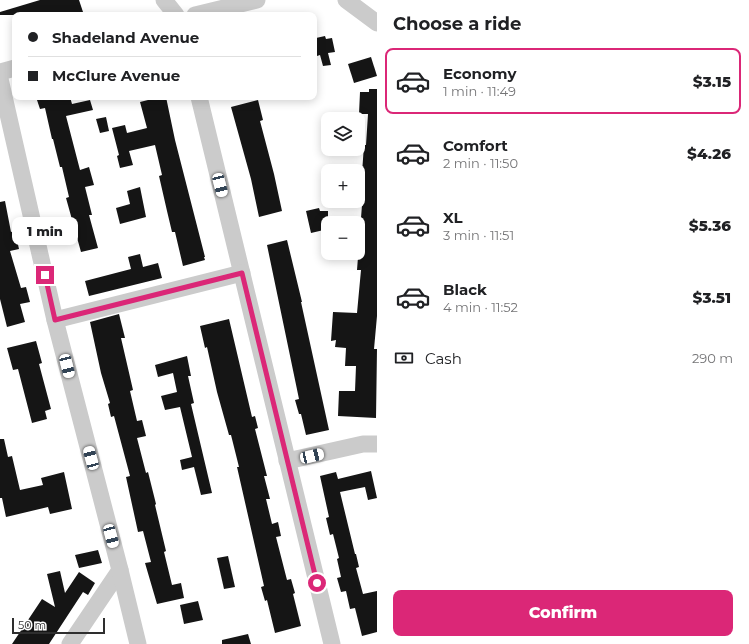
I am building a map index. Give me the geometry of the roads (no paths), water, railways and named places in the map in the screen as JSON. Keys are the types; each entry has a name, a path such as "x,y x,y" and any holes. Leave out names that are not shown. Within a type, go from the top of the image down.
{"street":[{"path":"164,0 174,12"},
{"path":"207,12 257,0"},
{"path":"346,0 377,23"},
{"path":"0,72 12,69"},
{"path":"0,80 55,320 138,644"},
{"path":"200,100 332,644"},
{"path":"55,320 242,273"},
{"path":"287,461 363,444 377,444"},
{"path":"70,644 120,570"}]}
